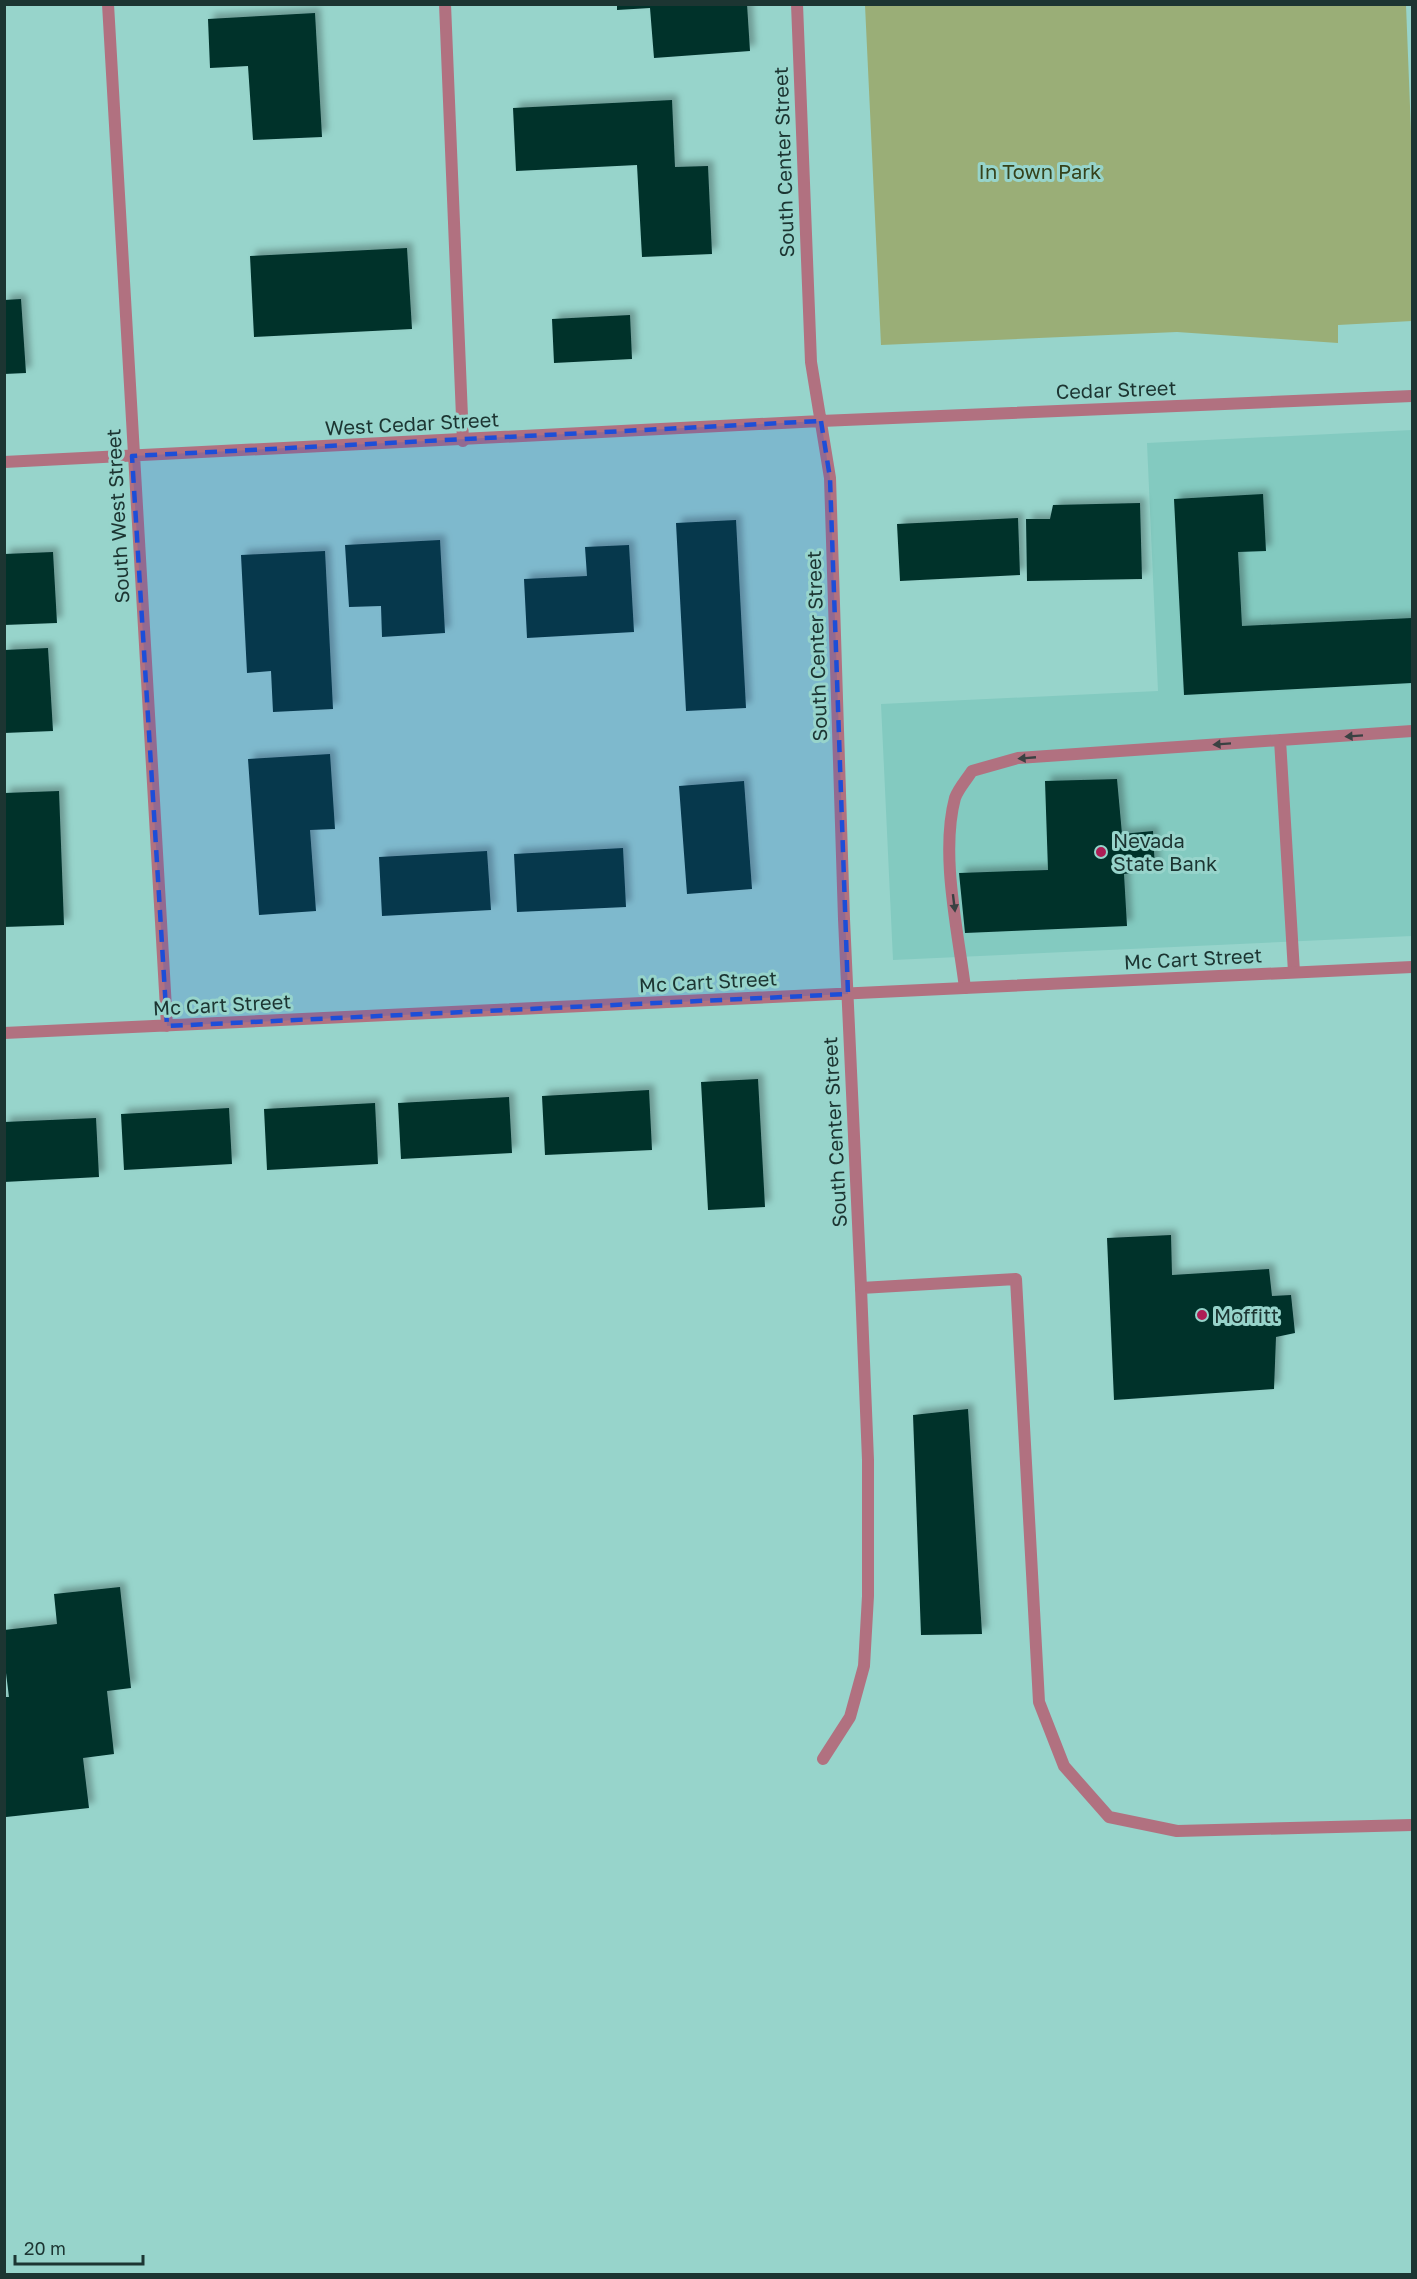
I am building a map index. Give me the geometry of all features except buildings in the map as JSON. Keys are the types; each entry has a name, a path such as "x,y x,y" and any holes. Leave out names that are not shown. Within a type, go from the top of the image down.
{"street":[{"name":"South West Street","path":"108,4 132,456 167,1026"},
{"path":"445,4 463,441"},
{"name":"South Center Street","path":"797,4 811,362 830,478 848,994 868,1460 868,1596 864,1666 850,1718 824,1759"},
{"name":"Cedar Street","path":"821,421 1413,396"},
{"name":"West Cedar Street","path":"4,462 463,441 821,421"},
{"path":"965,988 951,878 949,833 956,796 972,771 1018,758 1413,731"},
{"path":"1280,741 1294,972"},
{"name":"Mc Cart Street","path":"4,1034 1413,967"},
{"path":"861,1288 1016,1280 1039,1702 1064,1766 1109,1817 1177,1831 1413,1825"}],"highlighted area":[{"path":"821,421 830,478 848,994 167,1026 132,456"}],"shaded area":[{"path":"1412,430 1412,936 893,960 881,704 1158,691 1147,443"}],"green space":[{"name":"In Town Park","path":"865,5 1406,5 1412,157 1412,321 1338,325 1338,343 1177,332 881,345"}],"place":[{"name":"Nevada State Bank","path":"1101,852"},
{"name":"Moffitt","path":"1202,1315"}]}
